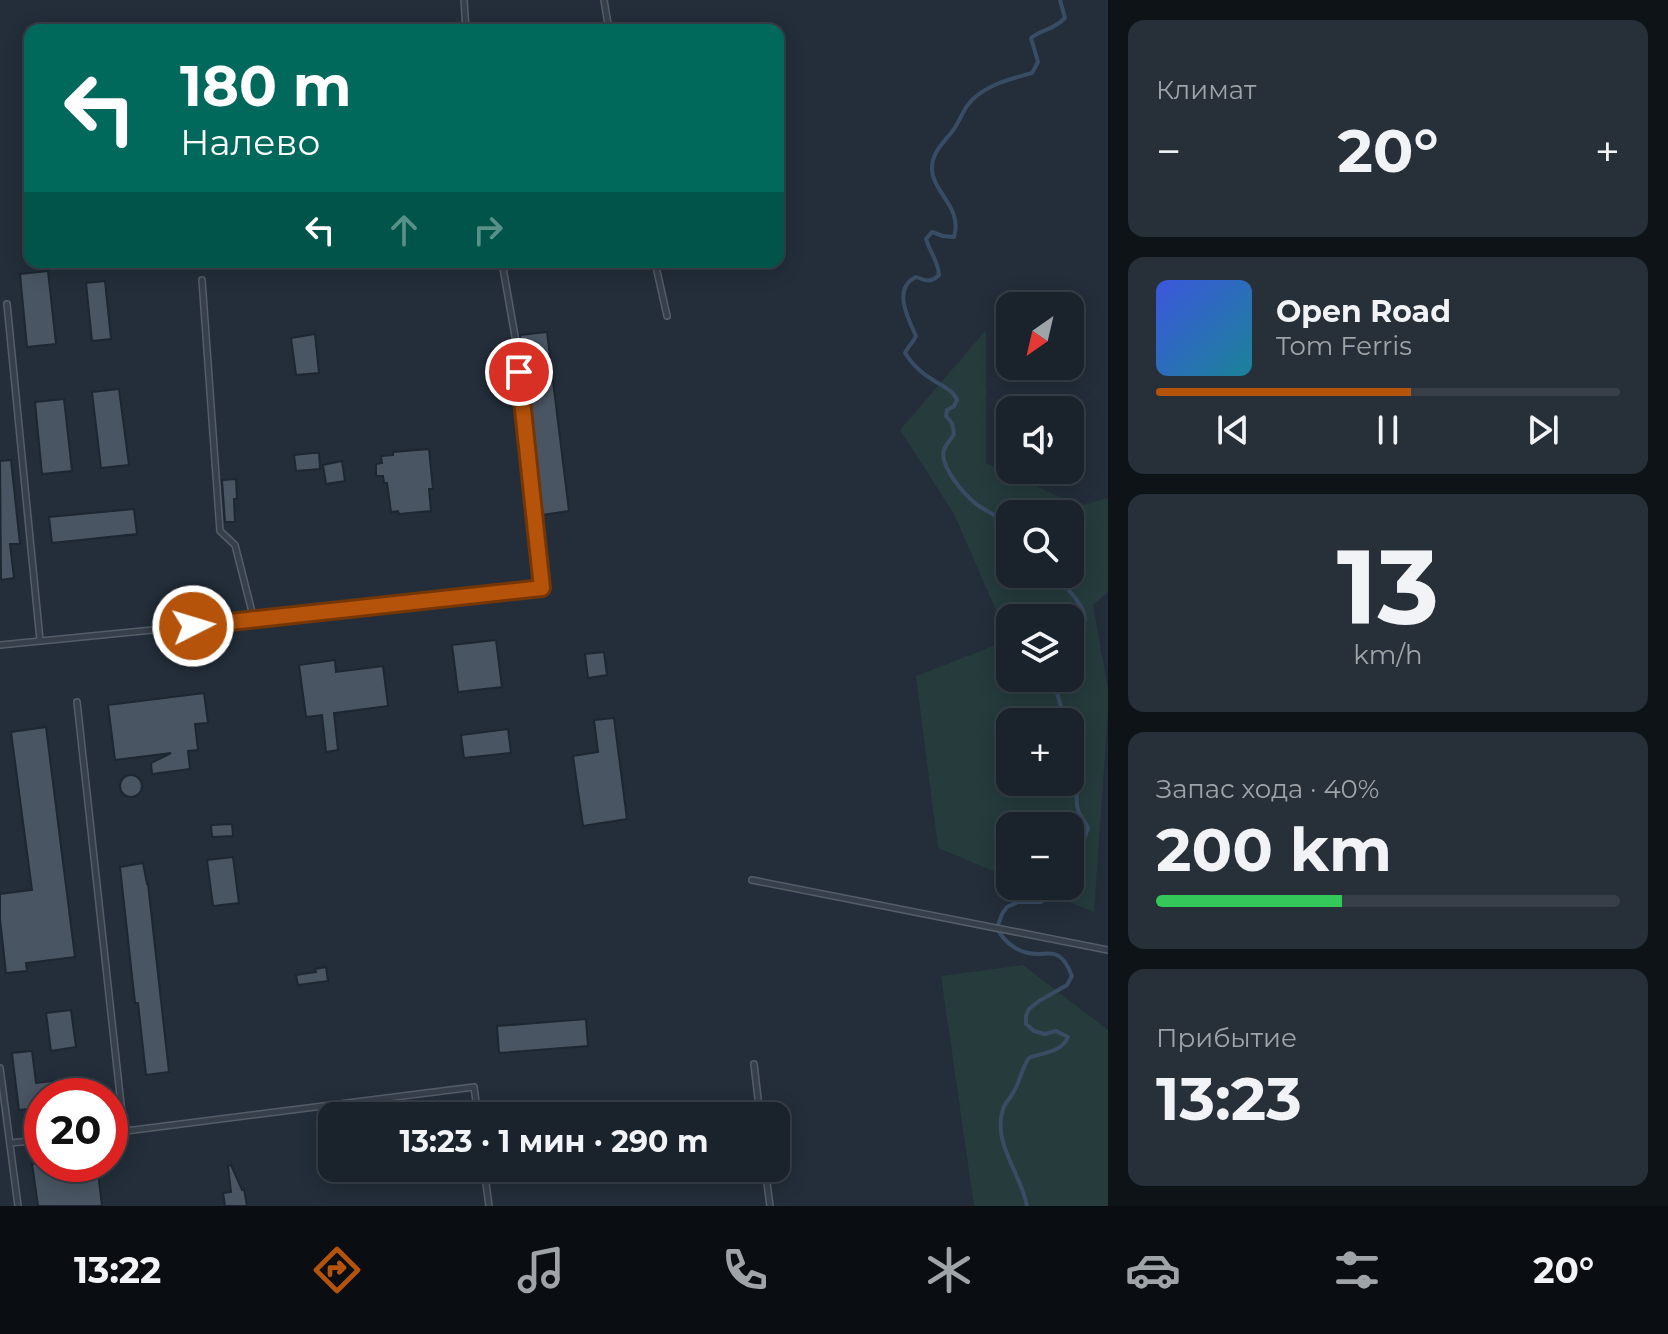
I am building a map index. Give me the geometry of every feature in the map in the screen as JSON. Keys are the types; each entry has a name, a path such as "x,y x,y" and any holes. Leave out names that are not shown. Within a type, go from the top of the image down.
{"lane":[{"path":"464,0 466,24"},
{"path":"604,0 608,24"},
{"path":"0,645 542,588 516,342 503,268"},
{"path":"656,268 667,316"},
{"path":"202,280 220,531 235,545 254,620"},
{"path":"7,304 40,640"},
{"path":"77,702 118,1078"},
{"path":"752,880 1108,950"},
{"path":"754,1064 758,1102"},
{"path":"0,1068 18,1206"},
{"path":"357,1102 474,1087 476,1102"},
{"path":"128,1131 318,1107"},
{"path":"10,1143 24,1142"},
{"path":"486,1182 489,1206"},
{"path":"767,1182 770,1206"}],"green space":[{"path":"986,330 986,463 996,468 996,484 1031,484 1066,500 996,500 996,588 1084,588 1084,505 1108,498 1108,592 1093,605 1108,689 1094,912 1064,900 1084,900 1084,812 996,812 996,872 938,848 916,676 996,645 996,692 1084,692 1084,604 996,604 996,610 954,514 900,430"},
{"path":"1023,965 1108,1030 1108,1206 974,1206 941,976"}],"building":[{"path":"48,271 56,344 27,347 20,274"},
{"path":"105,281 111,339 92,341 86,283"},
{"path":"547,332 569,511 542,515 520,335"},
{"path":"315,334 319,373 296,375 291,338"},
{"path":"119,389 129,465 101,468 92,392"},
{"path":"64,399 72,471 42,474 35,402"},
{"path":"429,449 433,489 429,489 431,511 391,512 387,483 384,483 383,476 376,476 376,464 382,463 381,456 393,455 393,452"},
{"path":"319,453 320,469 296,471 294,455"},
{"path":"11,460 20,544 10,544 14,578 1,580 0,461"},
{"path":"342,461 345,481 326,484 323,465"},
{"path":"236,479 235,522 225,522 222,480"},
{"path":"134,509 137,534 52,543 49,517"},
{"path":"496,640 502,687 458,692 452,645"},
{"path":"604,652 607,675 588,678 585,654"},
{"path":"335,660 336,672 383,666 388,706 334,713 338,750 326,752 322,715 306,717 299,665"},
{"path":"204,693 208,723 195,724 198,750 188,751 190,769 152,774 151,763 171,753 115,760 108,705"},
{"path":"614,718 627,819 583,826 573,756 598,752 594,720"},
{"path":"46,727 75,957 26,963 27,971 6,973 0,894 32,890 11,732"},
{"path":"508,729 511,753 464,758 461,735"},
{"path":"131,775 139,778 142,786 139,794 131,797 123,794 120,786 123,778"},
{"path":"232,824 233,836 212,837 211,825"},
{"path":"233,857 239,903 213,906 207,860"},
{"path":"143,863 169,1072 146,1075 120,867"},
{"path":"326,967 328,981 298,985 296,975"},
{"path":"71,1010 76,1047 51,1051 46,1013"},
{"path":"586,1019 588,1046 499,1053 497,1026"},
{"path":"32,1051 35,1078 24,1078 24,1110 19,1110 12,1053"},
{"path":"231,1165 244,1189 247,1206 225,1206 223,1193 231,1192 228,1166"},
{"path":"35,1182 99,1182 102,1206 38,1206"}],"waterway":[{"path":"996,516 967,496 946,465 944,450 954,434 952,423 946,416 947,410 957,400 950,391 914,365 905,353 916,336 906,313 903,296 909,282 916,277 928,280 939,275 926,239 932,232 954,237 954,217 932,170 935,154 967,106 980,93 996,84 1032,73 1038,62 1031,38 1065,18 1060,0"},
{"path":"1067,588 1079,604"},
{"path":"1084,614 1084,622"},
{"path":"1057,692 1061,708"},
{"path":"1077,796 1079,812"},
{"path":"1084,821 1088,828 1084,839"},
{"path":"1027,1206 1001,1134 1003,1109 1029,1058 1057,1049 1068,1037 1056,1031 1045,1034 1034,1031 1026,1024 1026,1016 1039,1001 1067,985 1072,976 1060,957 1019,950 997,928 1007,907 1018,902 1044,900"}],"route":[{"path":"193,626 542,588 519,372"}]}
